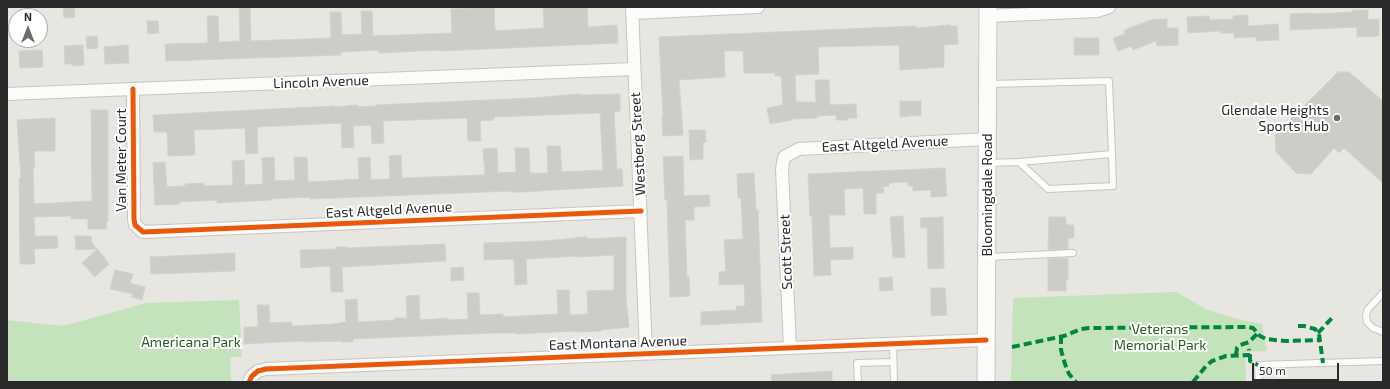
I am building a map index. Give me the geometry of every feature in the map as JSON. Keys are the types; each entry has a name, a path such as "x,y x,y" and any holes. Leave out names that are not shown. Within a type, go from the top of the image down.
{"main road":[{"name":"Bloomingdale Road","path":"986,382 988,11"}],"street":[{"path":"633,10 758,7"},
{"path":"988,11 1097,11 1109,7"},
{"name":"Westberg Street","path":"633,10 634,69 646,354"},
{"name":"Lincoln Avenue","path":"7,94 634,69"},
{"name":"Van Meter Court","path":"133,89 134,219 135,225 138,229"},
{"name":"East Altgeld Avenue","path":"784,156 799,149 987,139"},
{"name":"Scott Street","path":"784,156 782,169 790,348"},
{"name":"East Altgeld Avenue","path":"138,229 143,232 148,232 641,211"},
{"name":"East Montana Avenue","path":"251,379 258,371 266,369 986,340"}],"lane":[{"path":"988,84 1108,81 1113,186 1048,189 1019,162"},
{"path":"987,163 1019,162 1112,154"},
{"path":"987,258 1073,253"},
{"path":"1383,293 1368,309 1366,315 1367,322 1372,328 1383,332"},
{"path":"893,344 894,382"},
{"path":"1259,382 1258,365 1383,360"},
{"path":"858,382 857,363 893,362"}],"path":[{"path":"1249,342 1249,349"}],"green space":[{"name":"Veterans Memorial Park","path":"1176,292 1206,309 1233,318 1262,324 1267,351 1245,352 1246,382 1011,382 1013,298"},
{"name":"Americana Park","path":"239,300 242,357 230,357 231,382 7,382 7,320 63,326 146,303"}],"building":[{"path":"63,7 74,7 75,17 64,18"},
{"path":"239,7 250,7 251,41 331,38 330,12 341,12 342,35 362,34 361,11 372,11 373,36 452,33 451,9 494,7 495,31 544,28 543,7 587,7 588,27 617,25 618,43 379,53 379,50 341,52 341,55 166,61 165,44 208,43 207,16 218,16 219,42 240,41"},
{"path":"1353,10 1368,10 1368,20 1379,19 1379,36 1357,37 1357,27 1290,30 1290,14 1353,12"},
{"path":"1248,15 1248,26 1278,24 1279,40 1256,41 1256,37 1234,38 1234,33 1221,33 1221,31 1188,33 1187,17 1209,16 1210,20 1233,19 1233,16"},
{"path":"1167,19 1167,28 1178,28 1178,45 1157,46 1156,41 1133,50 1131,46 1118,51 1113,38 1125,34 1124,30 1151,20"},
{"path":"147,21 158,21 159,33 148,34"},
{"path":"949,25 957,26 958,44 944,45 944,67 900,70 899,45 818,47 819,74 795,75 796,102 816,102 815,80 829,80 830,105 856,104 857,118 848,118 848,120 836,120 836,115 817,116 817,118 792,119 770,124 767,108 783,105 781,76 775,76 775,73 744,73 743,51 724,51 725,77 679,80 683,135 663,136 659,37 916,26 916,28"},
{"path":"97,36 98,48 87,49 86,37"},
{"path":"1074,38 1099,38 1099,55 1074,55"},
{"path":"83,45 84,65 72,66 72,64 65,64 64,46"},
{"path":"128,45 129,63 105,64 104,47"},
{"path":"42,50 43,67 20,68 19,51"},
{"name":"Glendale Heights Sports Hub","path":"1338,72 1349,72 1383,101 1383,183 1344,148 1339,153 1334,148 1311,174 1296,173 1276,152 1275,135"},
{"path":"580,94 620,94 620,111 614,112 617,169 622,169 623,186 522,192 511,191 310,199 310,197 217,203 217,200 155,205 153,163 165,162 167,187 204,183 204,186 233,185 232,161 244,160 245,185 263,184 262,158 274,157 275,181 295,180 294,157 307,157 308,182 359,179 358,158 370,157 371,180 390,179 389,156 401,155 402,178 485,175 483,149 497,148 498,173 516,172 515,148 529,148 530,173 548,173 547,146 560,146 562,172 603,170 600,113 494,117 494,120 480,121 481,141 468,141 467,118 383,121 384,143 372,144 371,125 353,126 354,147 342,148 341,123 257,127 258,153 246,154 245,128 194,130 195,155 168,156 167,132 154,132 153,115 358,105 358,107"},
{"path":"900,101 921,101 921,115 900,117"},
{"path":"91,110 108,110 107,229 88,229 88,219 71,219 71,216 34,217 35,236 57,236 58,248 34,249 35,264 20,264 19,179 21,179 17,120 55,118 55,151 34,151 34,204 92,201"},
{"path":"689,130 705,130 706,142 703,142 703,159 690,160"},
{"path":"683,156 684,196 709,195 710,206 694,207 694,220 685,220 687,277 689,277 690,296 670,297 667,200 665,200 663,157"},
{"path":"945,168 947,196 931,197 931,190 913,191 913,186 908,186 908,182 889,183 889,186 883,187 884,193 876,193 876,214 864,214 863,188 844,189 845,215 829,215 830,248 853,247 853,259 830,260 831,275 814,276 812,216 810,216 808,174"},
{"path":"754,173 756,210 758,210 762,322 701,325 701,312 737,310 736,306 745,306 744,284 719,285 719,272 726,271 724,240 743,239 741,198 738,198 737,174"},
{"path":"903,216 905,257 893,258 890,217"},
{"path":"943,217 944,268 928,269 927,227 921,228 920,218"},
{"path":"1049,217 1066,217 1066,225 1074,225 1074,238 1068,238 1068,249 1048,250"},
{"path":"75,236 91,236 92,243 105,258 109,264 95,277 82,263 97,249 76,250"},
{"path":"587,237 587,239 626,237 626,298 629,327 601,331 516,334 493,333 353,339 353,342 304,341 244,344 244,327 258,327 257,305 269,305 270,323 292,322 292,326 333,324 346,322 345,300 357,299 358,322 395,320 394,318 407,318 406,296 419,295 420,320 448,318 449,320 468,319 467,293 479,293 480,315 503,314 503,317 558,314 557,290 569,290 570,315 588,314 587,291 614,290 614,255 526,259 527,284 515,285 514,260 484,260 484,243 543,241"},
{"path":"445,244 446,261 342,267 343,292 331,292 330,266 301,268 300,250 337,249 336,247 347,248"},
{"path":"235,253 235,271 151,274 150,257"},
{"path":"1068,258 1068,280 1066,280 1066,291 1048,291 1048,259"},
{"path":"463,267 464,280 451,281 451,268"},
{"path":"115,270 133,274 130,283 145,287 142,300 132,297 133,294 110,289"},
{"path":"892,277 893,290 880,291 879,278"},
{"path":"931,288 945,288 947,315 931,316"},
{"path":"832,371 832,382 772,382 771,375"}],"marked path":[{"path":"1318,333 1332,318"},
{"path":"1298,326 1315,329 1319,334 1323,363"},
{"path":"1012,347 1064,336 1081,329 1089,328 1248,327 1253,328 1260,336 1266,339 1285,341 1321,340"},
{"path":"1236,355 1237,348 1240,345 1249,342 1258,333"},
{"path":"1061,336 1061,350 1065,364 1069,374 1076,382"},
{"path":"1193,382 1212,361 1226,356 1250,355 1249,349"},
{"path":"1250,355 1250,361 1258,365"}],"cycle path":[{"path":"133,89 134,219 135,225 143,232 641,211"},
{"path":"249,382 252,376 258,371 266,369 986,340"}],"place":[{"name":"Glendale Heights Sports Hub","path":"1337,118"}]}
